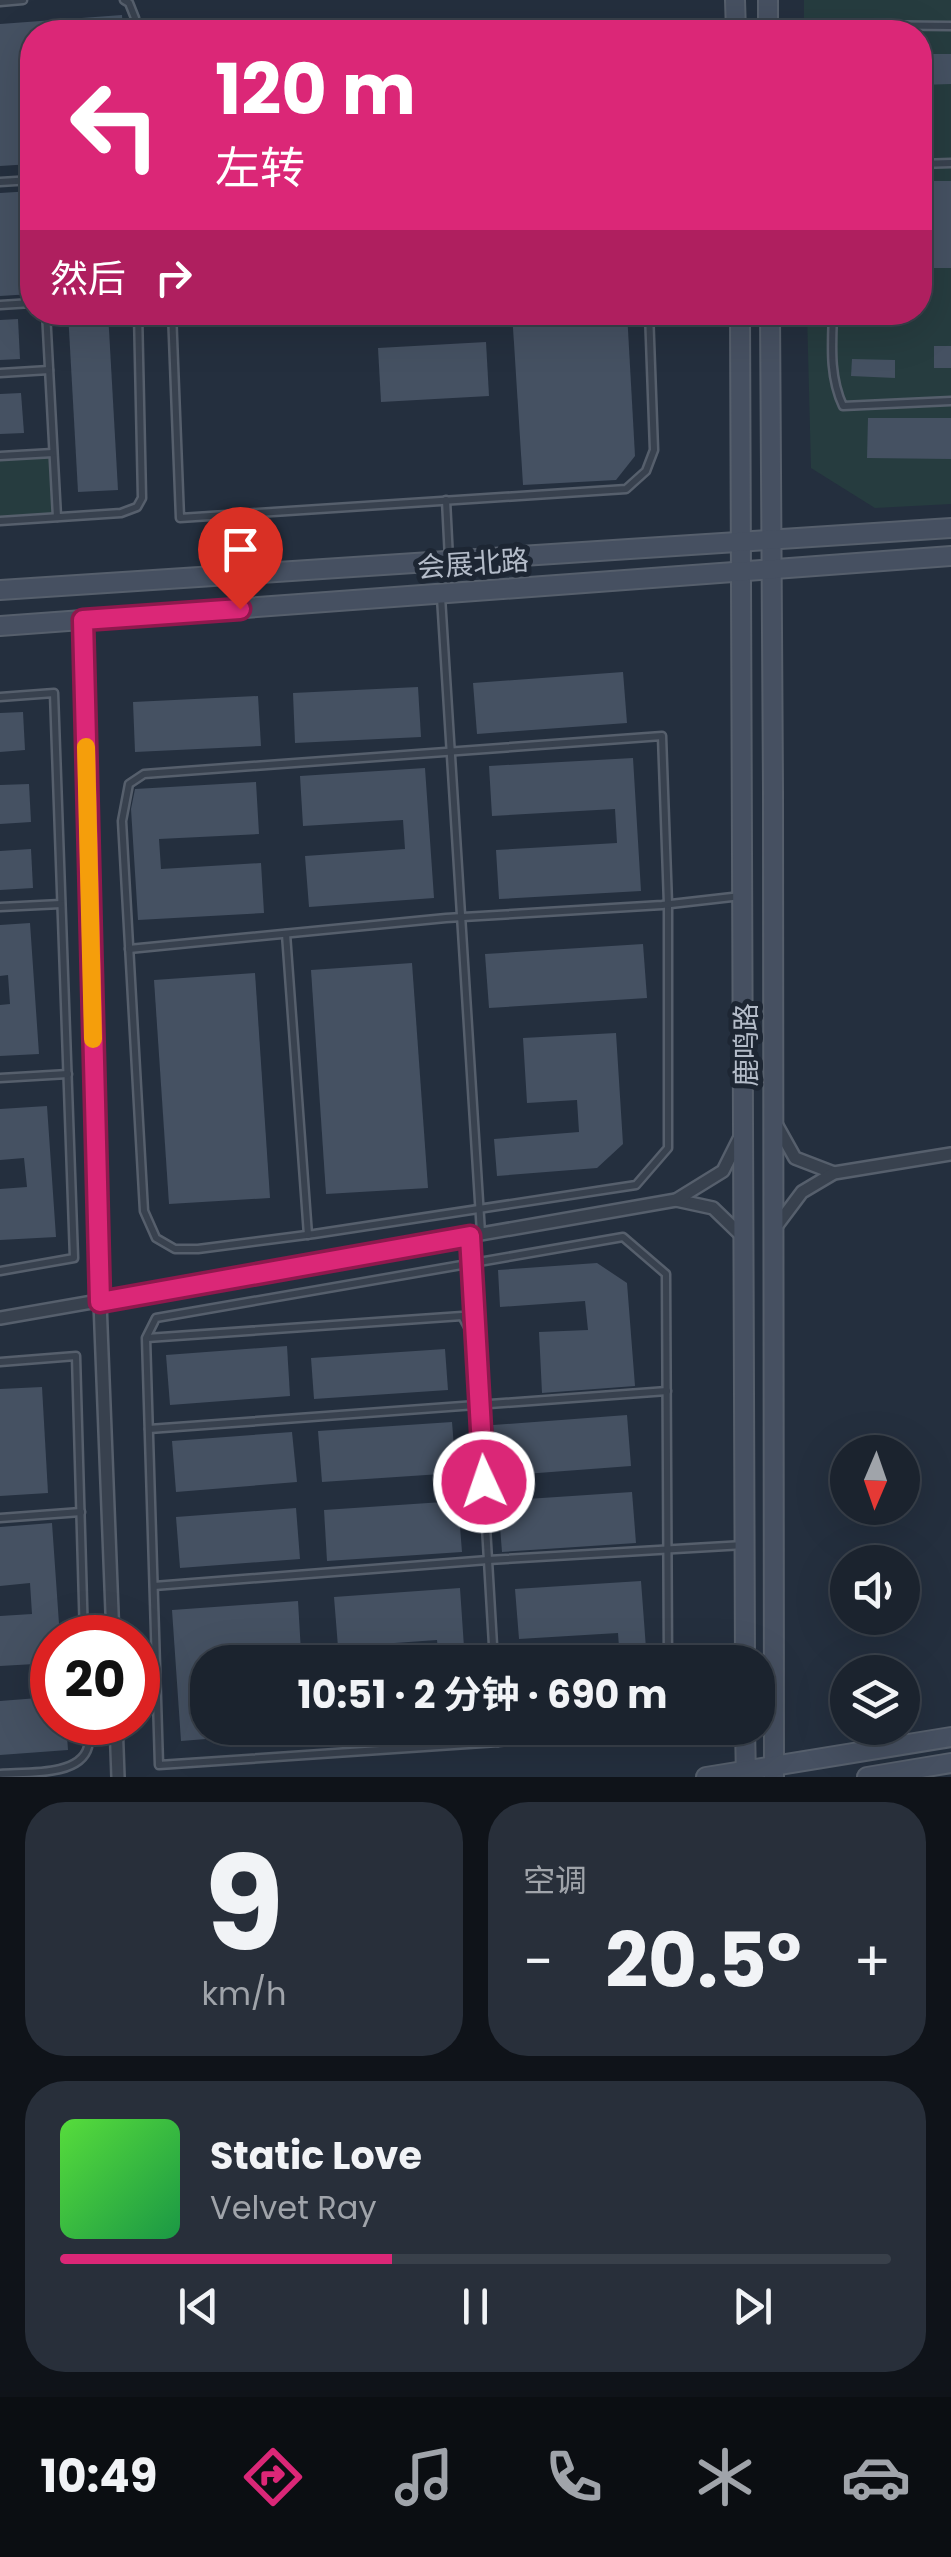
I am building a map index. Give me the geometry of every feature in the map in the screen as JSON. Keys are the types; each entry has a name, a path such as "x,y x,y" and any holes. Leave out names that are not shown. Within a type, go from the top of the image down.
{"main road":[{"name":"鹿鸣路","path":"740,325 745,1645"},
{"name":"鹿鸣路","path":"770,325 774,1772"},
{"name":"会展北路","path":"0,590 951,528"},
{"name":"会展北路","path":"0,626 951,556"},
{"path":"706,1777 774,1772 951,1736"},
{"path":"746,1745 746,1774"},
{"path":"867,1777 951,1763"}],"street":[{"path":"83,620 111,1615"},
{"path":"773,1118 795,1158 834,1173"},
{"path":"0,1318 676,1200 723,1172 744,1129"},
{"path":"773,1230 802,1192 834,1173 951,1154"},
{"path":"676,1200 712,1208 744,1238"},
{"path":"117,1745 118,1777"}],"lane":[{"path":"0,2 23,0"},
{"path":"124,0 130,2 135,20"},
{"path":"47,325 57,517"},
{"path":"0,521 121,512 136,507 142,498 138,325"},
{"path":"173,325 180,518 626,489 646,471 654,450 649,325"},
{"path":"833,325 832,362 843,406 951,401"},
{"path":"0,373 49,370"},
{"path":"0,456 54,452"},
{"path":"446,500 449,560"},
{"path":"441,594 480,1209 471,1263 493,1645"},
{"path":"0,697 54,693 74,1258 0,1271"},
{"path":"662,736 668,904 668,1148 636,1185 198,1249 175,1249 156,1238 144,1211 122,821 129,784 144,774 662,736"},
{"path":"129,950 743,896"},
{"path":"0,908 61,904"},
{"path":"286,934 308,1235"},
{"path":"0,1078 68,1074"},
{"path":"454,1745 159,1765 146,1338 156,1318 623,1237 666,1274 668,1645"},
{"path":"146,1338 462,1316 475,1340"},
{"path":"0,1362 76,1356 83,1615"},
{"path":"149,1429 666,1390"},
{"path":"0,1518 81,1512"},
{"path":"154,1586 745,1545"},
{"path":"0,1774 62,1770 76,1765 88,1745"}],"green space":[{"path":"804,0 951,0 951,504 875,508 811,468 807,325 932,325 932,20 804,20"},
{"path":"53,453 57,517 0,521 0,456"}],"building":[{"path":"122,15 122,20 54,20"},
{"path":"20,23 20,165 0,166 0,24"},
{"path":"932,54 951,54 951,84 932,85"},
{"path":"932,181 951,181 951,268 932,268"},
{"path":"20,192 20,295 0,296 0,193"},
{"path":"18,319 20,359 0,360 0,320"},
{"path":"69,325 109,325 118,490 78,492"},
{"path":"513,325 628,325 635,456 616,480 523,485"},
{"path":"486,342 489,396 381,402 378,348"},
{"path":"934,346 951,346 951,368 934,368"},
{"path":"852,359 895,360 895,378 851,376"},
{"path":"21,393 24,433 0,434 0,394"},
{"path":"868,418 951,418 951,459 867,458"},
{"path":"623,672 627,723 477,734 473,683"},
{"path":"418,687 421,737 295,743 293,693"},
{"path":"258,696 261,746 135,752 133,702"},
{"path":"23,712 25,750 0,752 0,713"},
{"path":"633,758 641,891 499,899 496,850 617,843 615,809 492,816 489,766"},
{"path":"425,768 434,898 309,907 305,856 405,849 403,820 303,826 300,776"},
{"path":"256,782 259,834 159,839 161,869 261,863 264,913 138,920 131,809 135,789"},
{"path":"29,784 31,822 0,824 0,785"},
{"path":"31,849 33,888 0,890 0,851"},
{"path":"30,923 39,1054 0,1056 0,1005 10,1004 8,975 0,976 0,925"},
{"path":"643,944 647,998 489,1008 485,954"},
{"path":"412,963 428,1188 326,1194 311,970"},
{"path":"255,973 270,1198 169,1204 154,980"},
{"path":"616,1033 623,1144 597,1168 497,1176 494,1139 579,1132 577,1100 527,1103 523,1038"},
{"path":"47,1106 56,1237 0,1240 0,1189 27,1187 24,1158 0,1160 0,1109"},
{"path":"597,1263 627,1283 635,1386 542,1393 539,1332 588,1330 585,1301 500,1307 498,1270"},
{"path":"287,1346 290,1396 170,1405 166,1355"},
{"path":"445,1349 448,1390 314,1399 311,1358"},
{"path":"42,1387 48,1493 0,1496 0,1389"},
{"path":"627,1415 631,1466 497,1476 493,1425"},
{"path":"452,1422 456,1473 322,1482 318,1431"},
{"path":"292,1432 297,1482 176,1492 172,1441"},
{"path":"632,1492 636,1543 502,1552 498,1501"},
{"path":"458,1501 462,1552 327,1561 324,1510"},
{"path":"296,1508 300,1559 180,1568 176,1517"},
{"path":"52,1523 58,1615 30,1615 30,1664 0,1666 0,1616 32,1614 30,1583 0,1586 0,1527"},
{"path":"641,1581 646,1645 619,1645 618,1633 519,1639 515,1589"},
{"path":"460,1588 464,1645 437,1645 437,1640 338,1645 334,1597"},
{"path":"298,1601 301,1645 190,1645 190,1740 181,1741 172,1610"},
{"path":"30,1699 30,1745 68,1745 68,1750 0,1755 0,1701"}],"slow traffic":[{"path":"86,747 93,1039"}],"route":[{"path":"240,609 83,620 100,1302 470,1236 484,1482"}]}
